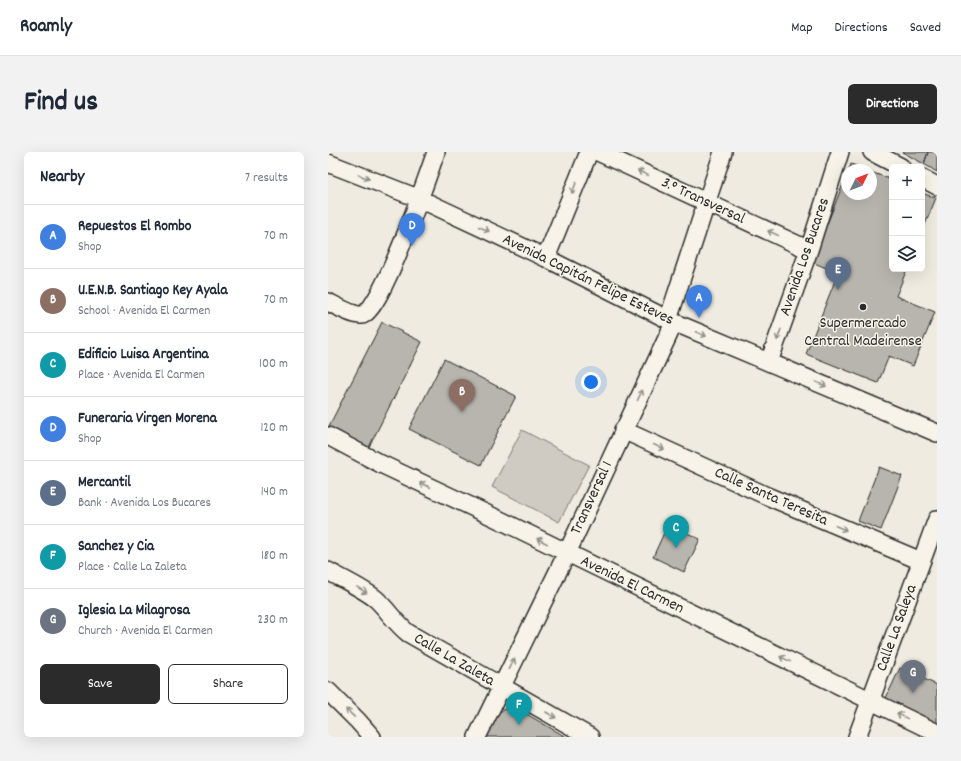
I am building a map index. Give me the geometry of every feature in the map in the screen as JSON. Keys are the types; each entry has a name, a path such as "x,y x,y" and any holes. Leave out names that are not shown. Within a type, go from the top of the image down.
{"street":[{"path":"328,302 362,315 372,307 381,292 420,199 436,152"},
{"path":"546,258 589,152"},
{"name":"3.° Transversal","path":"598,152 809,250"},
{"name":"Transversal 1","path":"477,737 567,553 671,321 723,152"},
{"name":"Avenida Los Bucares","path":"769,362 809,250 840,152"},
{"path":"872,152 894,164"},
{"name":"Avenida Capitán Felipe Esteves","path":"328,163 420,199 546,258 671,321 937,433"},
{"path":"925,180 937,186"},
{"name":"Calle Santa Teresita","path":"623,430 767,496 921,561"},
{"name":"Avenida El Carmen","path":"328,436 381,464 502,521 937,733"},
{"name":"Calle La Saleya","path":"857,737 937,519"},
{"name":"Calle La Zaleta","path":"328,570 371,596 381,604 395,622 408,633 590,737"},
{"path":"328,691 372,737"}],"shaded area":[{"path":"522,430 589,465 559,522 492,487"}],"building":[{"path":"902,152 928,152 924,164"},
{"path":"928,152 937,152 937,172 924,164"},
{"path":"877,174 889,179 889,272 906,272 896,296 935,312 913,366 889,356 878,383 806,354 838,273 812,262 841,189 841,200 877,200"},
{"path":"925,194 936,198 925,225"},
{"path":"382,322 422,342 368,449 328,428"},
{"path":"444,359 516,396 481,465 409,429"},
{"path":"879,467 902,476 881,530 858,521"},
{"path":"668,524 700,539 684,572 653,557"},
{"path":"900,668 937,685 937,724 885,700"},
{"path":"511,705 566,737 487,737 498,713"}],"place":[{"name":"Funeraria Virgen Morena","path":"412,246"},
{"name":"Mercantil","path":"838,290"},
{"name":"Supermercado Central Madeirense","path":"863,307"},
{"name":"Repuestos El Rombo","path":"699,318"},
{"name":"U.E.N.B. Santiago Key Ayala","path":"462,412"},
{"name":"Edificio Luisa Argentina","path":"676,548"},
{"name":"Iglesia La Milagrosa","path":"913,693"},
{"name":"Sanchez y Cia","path":"519,725"}]}
